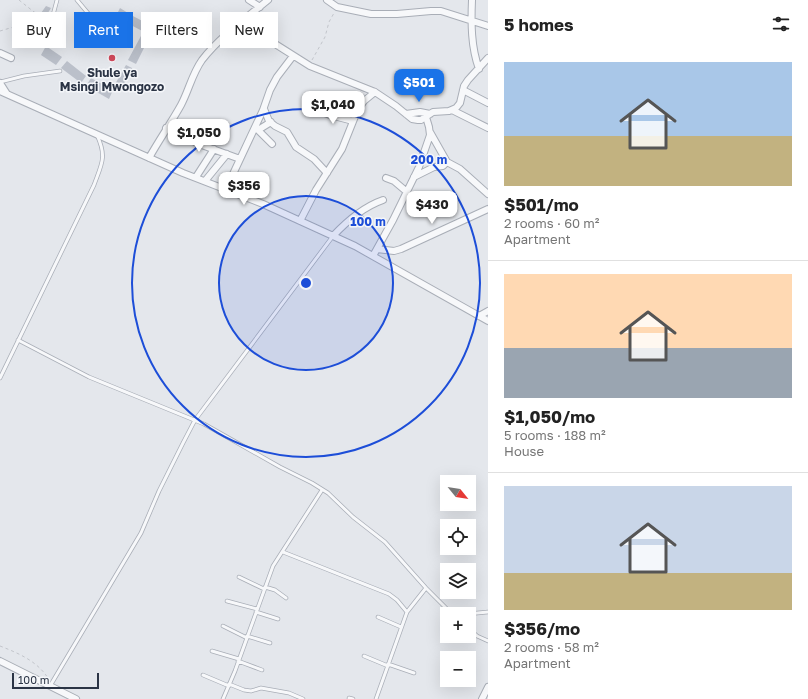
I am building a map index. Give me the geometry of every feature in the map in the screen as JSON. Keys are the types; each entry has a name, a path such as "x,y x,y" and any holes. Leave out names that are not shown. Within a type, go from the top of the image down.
{"street":[{"path":"249,0 260,7"},
{"path":"254,12 268,0"},
{"path":"327,0 336,7 370,14 441,11 488,26"},
{"path":"472,0 475,58 479,68"},
{"path":"149,158 181,105 195,70 202,60 220,41"},
{"path":"278,46 308,65 375,92 412,119 418,120 433,112 452,110 456,108 460,103 463,90 468,80 488,58"},
{"path":"0,53 11,58"},
{"path":"226,189 240,159 257,129 270,90 277,77 294,56"},
{"path":"0,82 8,95"},
{"path":"463,90 488,102"},
{"path":"0,91 149,158 226,189 355,246 488,321"},
{"path":"300,221 316,190 342,149 359,108 370,95 375,92"},
{"path":"326,99 352,110 354,118"},
{"path":"346,108 354,104 359,108"},
{"path":"264,109 271,122 275,126 287,132 296,147 300,151 309,155 327,173"},
{"path":"452,110 488,128"},
{"path":"319,111 330,115 354,118"},
{"path":"372,256 419,167 430,135 428,115"},
{"path":"257,129 271,122"},
{"path":"166,128 199,144 240,159"},
{"path":"257,129 272,144"},
{"path":"430,132 447,162 460,169 488,194"},
{"path":"196,177 214,149"},
{"path":"205,181 227,154"},
{"path":"414,177 434,167 443,166 447,162"},
{"path":"386,178 407,192"},
{"path":"333,236 351,219 370,205 383,200"},
{"path":"377,249 394,251 402,249 488,209"},
{"path":"479,316 488,311"},
{"path":"0,661 51,685 76,699"},
{"path":"482,699 488,687"}],"lane":[{"path":"55,12 57,0"},
{"path":"77,0 87,12"},
{"path":"0,82 24,76 60,71"},
{"path":"0,378 83,209 102,164 103,155 101,145 96,134"},
{"path":"51,685 141,533 159,491 195,420 333,236"},
{"path":"18,340 90,377 195,420 312,483 386,542 426,588 445,607"},
{"path":"223,699 239,660 273,566 322,490"},
{"path":"283,552 389,594 397,600 407,612"},
{"path":"239,578 264,588 275,590 286,598"},
{"path":"376,699 407,612 426,588"},
{"path":"227,601 278,619"},
{"path":"476,613 488,612"},
{"path":"378,616 401,627"},
{"path":"223,626 247,637 270,643"},
{"path":"476,635 488,641"},
{"path":"212,651 262,670"},
{"path":"364,656 414,673"},
{"path":"203,675 244,690 251,691 261,688 290,693 303,699"}],"path":[{"path":"19,0 36,12"},
{"path":"308,65 323,41 336,7"},
{"path":"0,30 12,27"},
{"path":"0,646 15,652 44,670 51,685"}],"building":[{"path":"46,6 51,8 48,12 42,12"},
{"path":"120,8 126,12 118,12"},
{"path":"133,16 141,20 141,30 133,26"},
{"path":"141,36 141,48 144,48 136,64 128,60"},
{"path":"45,48 49,48 62,57 56,65 41,55"},
{"path":"67,61 86,76 81,83 61,68"},
{"path":"126,65 132,68 121,90 114,86"},
{"path":"91,78 113,90 109,99 86,86"}],"place":[{"name":"Shule ya Msingi Mwongozo","path":"112,58"}]}
